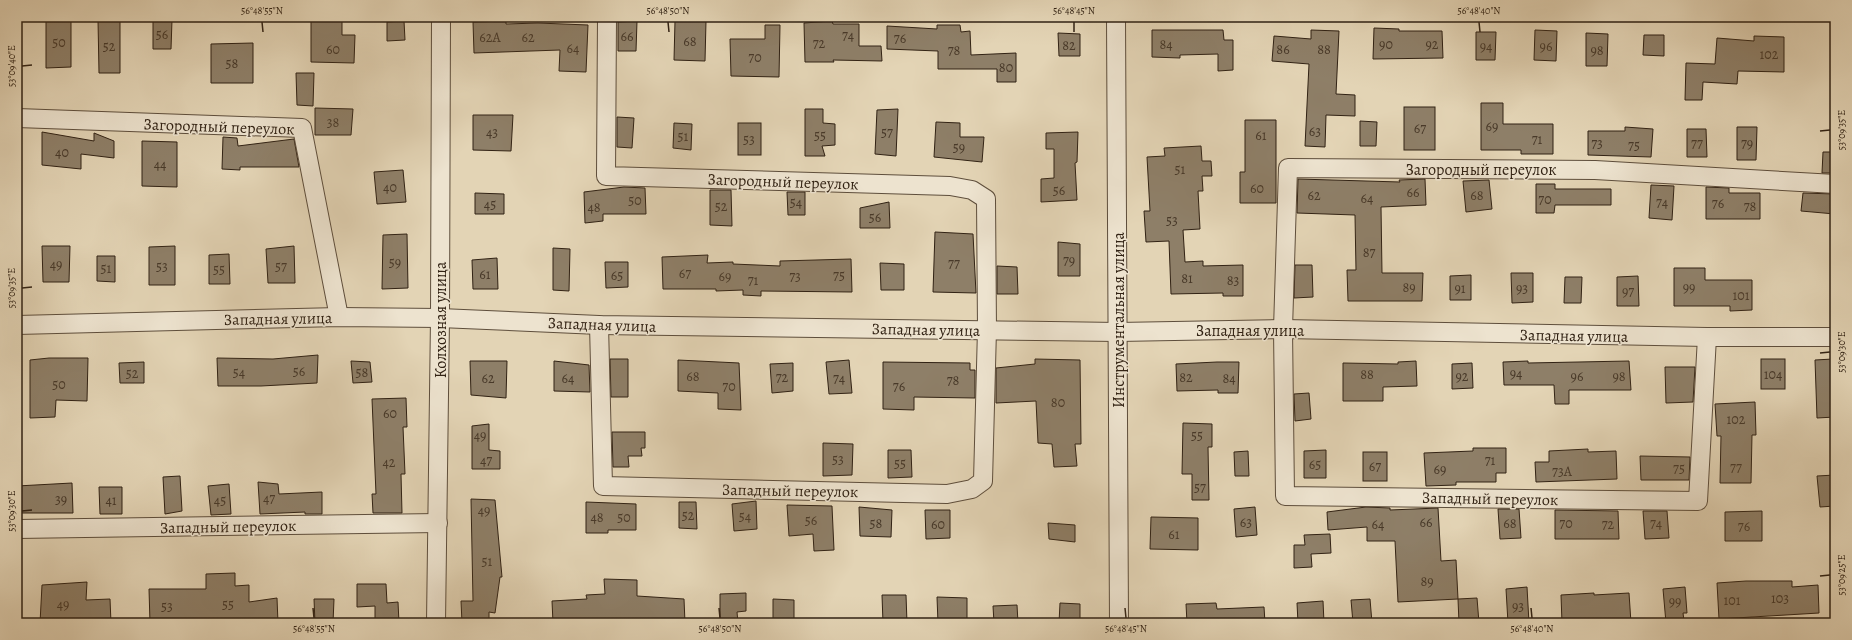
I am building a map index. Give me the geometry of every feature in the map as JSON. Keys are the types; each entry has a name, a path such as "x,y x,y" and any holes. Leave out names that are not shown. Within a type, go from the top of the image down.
{"street":[{"name":"Колхозная улица","path":"436,623 440,318 441,17"},
{"name":"Загородный переулок","path":"607,17 606,176 950,186 972,190 986,199 987,329"},
{"name":"Инструментальная улица","path":"1116,17 1119,623"},
{"name":"Загородный переулок","path":"17,118 302,128 339,317"},
{"name":"Загородный переулок","path":"1283,329 1288,168 1596,170 1835,184"},
{"name":"Западная улица","path":"17,325 339,317 440,318 599,325 987,329 1118,332 1283,329 1707,337 1835,337"},
{"name":"Западный переулок","path":"599,325 603,486 947,494 972,489 983,481 987,329"},
{"name":"Западный переулок","path":"1283,329 1285,496 1698,501 1707,337"},
{"name":"Западный переулок","path":"17,529 438,523"}],"building":[{"path":"46,17 71,17 71,67 46,68"},
{"path":"342,17 342,35 355,35 354,63 311,62 311,18"},
{"path":"120,18 120,73 99,73 98,20"},
{"path":"153,20 172,20 171,49 153,49"},
{"path":"404,21 405,40 387,41 387,22"},
{"path":"506,21 506,24 538,23 588,25 586,72 559,71 560,50 474,53 473,22"},
{"path":"637,21 636,51 618,51 618,22"},
{"path":"675,21 706,21 705,61 674,60"},
{"path":"832,21 833,24 859,24 859,46 881,46 882,61 833,60 834,62 805,62 804,23"},
{"path":"765,25 780,25 779,77 731,76 730,39 765,39"},
{"path":"937,25 960,25 961,32 970,31 971,55 1016,53 1016,82 997,82 997,69 938,69 938,51 887,49 887,26 937,29"},
{"path":"1374,28 1399,29 1399,31 1442,31 1443,58 1373,59"},
{"path":"1152,30 1223,30 1224,40 1233,40 1233,70 1218,71 1218,54 1180,55 1180,58 1152,57"},
{"path":"1311,30 1339,31 1336,94 1355,95 1355,116 1326,115 1325,147 1305,146 1309,64 1272,61 1274,36 1311,39"},
{"path":"1535,30 1557,31 1556,61 1534,60"},
{"path":"1476,32 1496,32 1495,60 1476,60"},
{"path":"1058,33 1080,34 1080,56 1059,56"},
{"path":"1586,33 1608,34 1607,66 1586,66"},
{"path":"1644,35 1664,35 1664,56 1643,55"},
{"path":"1754,36 1784,37 1784,72 1738,71 1737,84 1703,82 1702,100 1685,100 1686,63 1715,64 1717,38 1754,41"},
{"path":"253,43 253,83 211,83 211,44"},
{"path":"296,73 314,73 313,106 297,105"},
{"path":"1481,103 1503,103 1503,124 1553,124 1553,154 1521,154 1521,150 1481,150"},
{"path":"1404,107 1435,107 1435,150 1404,150"},
{"path":"315,108 353,109 351,135 315,135"},
{"path":"805,109 823,109 823,123 835,124 835,145 822,146 825,156 805,156"},
{"path":"898,109 896,156 875,154 877,110"},
{"path":"473,115 513,115 511,151 473,150"},
{"path":"617,117 634,118 632,148 617,147"},
{"path":"1245,120 1276,120 1276,203 1240,203 1240,172 1245,172"},
{"path":"1360,121 1377,122 1376,146 1360,146"},
{"path":"936,122 960,123 960,137 984,137 982,162 934,157"},
{"path":"674,123 692,124 691,150 673,148"},
{"path":"738,123 761,123 761,155 738,155"},
{"path":"1625,127 1653,129 1651,157 1588,155 1588,131 1625,131"},
{"path":"1737,127 1757,127 1756,160 1737,160"},
{"path":"1687,129 1706,129 1707,157 1687,157"},
{"path":"42,132 94,141 94,133 114,141 114,158 81,154 81,169 42,165"},
{"path":"1078,132 1077,162 1075,163 1077,200 1041,202 1041,179 1054,178 1054,149 1046,149 1046,133"},
{"path":"223,137 237,138 238,146 294,139 299,167 240,167 240,170 222,169"},
{"path":"142,141 177,142 177,187 142,186"},
{"path":"1201,146 1202,161 1211,161 1212,176 1202,176 1203,191 1198,191 1200,229 1183,230 1185,262 1203,261 1203,266 1243,265 1243,296 1223,296 1223,293 1171,294 1169,241 1146,242 1144,211 1150,211 1147,157 1165,156 1164,148"},
{"path":"1823,152 1835,152 1835,173 1822,173"},
{"path":"403,170 406,202 377,204 374,172"},
{"path":"1298,179 1400,182 1399,180 1425,179 1426,205 1381,207 1382,273 1423,273 1422,301 1348,301 1347,270 1356,270 1355,215 1297,213"},
{"path":"1489,180 1492,209 1466,212 1463,181"},
{"path":"1536,184 1555,184 1555,189 1611,189 1611,205 1555,205 1554,213 1536,213"},
{"path":"1651,185 1674,186 1672,220 1649,218"},
{"path":"624,187 645,188 646,214 603,214 603,221 585,223 584,192"},
{"path":"1706,187 1729,188 1729,193 1760,193 1760,219 1706,219"},
{"path":"710,190 731,190 732,226 710,225"},
{"path":"787,192 805,192 805,215 788,215"},
{"path":"475,193 504,194 504,214 475,214"},
{"path":"1803,193 1835,194 1835,214 1801,211"},
{"path":"889,202 890,228 860,228 860,208"},
{"path":"935,232 973,234 976,293 933,292"},
{"path":"407,234 408,288 382,289 383,235"},
{"path":"1058,242 1080,244 1080,276 1058,276"},
{"path":"42,246 70,246 69,282 43,282"},
{"path":"175,246 175,285 149,285 149,247"},
{"path":"294,246 295,283 268,283 266,249"},
{"path":"553,248 570,249 569,291 553,290"},
{"path":"229,254 230,284 209,284 209,255"},
{"path":"708,255 707,263 733,262 733,264 780,266 780,261 851,259 852,292 761,291 761,296 743,295 743,290 716,291 716,289 663,289 662,257"},
{"path":"97,256 115,256 115,282 97,281"},
{"path":"497,258 498,289 473,289 472,260"},
{"path":"605,262 628,262 628,287 606,288"},
{"path":"880,263 904,264 904,290 881,290"},
{"path":"1295,265 1312,265 1313,297 1294,298"},
{"path":"997,266 1017,267 1018,294 997,294"},
{"path":"1674,268 1705,268 1705,280 1752,280 1752,310 1730,311 1730,306 1674,306"},
{"path":"1511,273 1533,273 1533,302 1512,303"},
{"path":"1471,275 1471,300 1450,300 1450,276"},
{"path":"1638,276 1639,306 1617,306 1617,277"},
{"path":"1565,277 1582,277 1581,303 1564,303"},
{"path":"318,355 317,383 261,386 218,386 217,358 273,359"},
{"path":"49,358 88,358 87,401 56,400 55,417 30,418 30,360"},
{"path":"610,359 628,359 628,397 611,397"},
{"path":"1035,359 1080,360 1081,444 1075,444 1077,466 1054,467 1052,444 1038,443 1036,401 996,403 996,368 1035,364"},
{"path":"1761,359 1785,359 1785,389 1761,389"},
{"path":"1833,359 1835,417 1817,418 1815,360"},
{"path":"678,360 739,363 741,410 718,409 718,393 678,391"},
{"path":"849,360 852,393 829,394 826,362"},
{"path":"351,361 370,362 372,382 353,383"},
{"path":"470,361 507,361 506,398 471,395"},
{"path":"554,361 589,365 590,392 554,391"},
{"path":"1416,361 1417,386 1383,387 1383,401 1343,401 1343,363 1398,364 1398,362"},
{"path":"1528,361 1528,363 1629,361 1631,390 1569,390 1569,404 1555,404 1554,385 1504,385 1503,362"},
{"path":"144,362 144,383 120,383 119,363"},
{"path":"883,362 970,363 970,370 975,370 975,398 914,397 914,410 883,409"},
{"path":"1239,362 1238,393 1218,393 1218,390 1177,391 1176,364"},
{"path":"793,363 793,391 772,393 770,364"},
{"path":"1472,363 1473,388 1452,389 1452,364"},
{"path":"1665,367 1695,367 1693,402 1666,403"},
{"path":"1309,393 1311,419 1295,421 1294,394"},
{"path":"406,398 407,427 403,427 405,474 401,474 402,513 373,513 372,494 376,494 372,399"},
{"path":"1755,402 1756,435 1752,435 1751,483 1720,483 1721,436 1717,436 1715,404"},
{"path":"1183,423 1212,424 1212,447 1208,447 1209,500 1192,500 1192,474 1182,474"},
{"path":"489,424 489,450 500,451 500,469 472,469 472,426"},
{"path":"612,432 645,432 645,448 641,448 642,456 628,456 629,467 613,467"},
{"path":"823,443 853,444 852,475 823,476"},
{"path":"1473,448 1506,448 1506,473 1496,473 1496,482 1456,482 1456,485 1426,486 1424,453 1473,451"},
{"path":"1588,449 1588,452 1616,451 1617,479 1536,482 1535,462 1549,462 1549,451"},
{"path":"888,450 911,450 912,477 888,478"},
{"path":"1326,450 1326,478 1304,478 1304,451"},
{"path":"1248,451 1249,476 1235,476 1234,452"},
{"path":"1363,452 1387,452 1387,481 1363,481"},
{"path":"1640,456 1690,457 1689,480 1641,480"},
{"path":"1835,475 1835,506 1820,507 1817,476"},
{"path":"180,476 182,511 165,514 163,477"},
{"path":"258,482 278,484 279,494 322,492 322,514 305,514 305,512 260,514"},
{"path":"72,483 73,513 17,513 17,486"},
{"path":"229,484 231,514 211,515 208,486"},
{"path":"99,487 122,487 122,514 100,514"},
{"path":"471,499 495,500 502,577 500,577 495,613 489,612 489,623 462,623 461,601 473,601"},
{"path":"756,501 757,529 734,531 732,504"},
{"path":"586,502 636,504 636,530 608,530 608,533 586,533"},
{"path":"679,502 696,502 697,529 679,528"},
{"path":"787,505 832,506 834,550 814,551 813,534 789,536"},
{"path":"859,507 892,510 891,537 860,536"},
{"path":"1255,507 1257,535 1236,537 1234,509"},
{"path":"1366,507 1390,508 1390,510 1438,508 1441,561 1456,560 1458,599 1398,602 1395,541 1367,541 1367,527 1328,530 1327,512"},
{"path":"1498,509 1519,509 1521,538 1500,539"},
{"path":"925,510 950,510 950,538 926,539"},
{"path":"1555,510 1618,511 1619,539 1555,539"},
{"path":"1643,511 1667,511 1669,538 1645,539"},
{"path":"1762,511 1762,541 1725,541 1725,512"},
{"path":"1151,517 1198,518 1198,550 1150,549"},
{"path":"1048,523 1075,525 1075,542 1049,539"},
{"path":"1330,534 1331,553 1311,554 1312,567 1294,568 1294,545 1305,545 1304,535"},
{"path":"235,573 235,586 249,585 249,602 277,598 278,623 150,623 149,589 206,589 206,574"},
{"path":"604,579 637,580 637,596 684,599 685,623 553,623 552,601 587,599 586,595 605,594"},
{"path":"1746,581 1792,581 1792,587 1818,585 1819,613 1719,619 1717,583"},
{"path":"87,582 86,600 110,599 111,623 40,623 42,585"},
{"path":"357,584 386,584 387,603 398,602 399,623 375,623 375,606 357,607"},
{"path":"1527,587 1529,623 1508,623 1506,589"},
{"path":"1685,587 1687,613 1683,613 1684,621 1666,623 1663,589"},
{"path":"746,593 746,611 737,612 738,623 720,623 720,594"},
{"path":"1594,593 1594,595 1629,593 1631,623 1562,623 1561,595"},
{"path":"882,595 906,595 907,623 883,623"},
{"path":"937,597 967,598 967,623 938,623"},
{"path":"1477,598 1479,623 1459,623 1458,599"},
{"path":"314,599 334,599 333,623 315,623"},
{"path":"773,599 794,600 794,623 773,623"},
{"path":"1370,599 1372,623 1353,623 1351,600"},
{"path":"1323,601 1324,623 1298,623 1297,603"},
{"path":"1060,603 1080,604 1080,623 1059,623"},
{"path":"1216,603 1217,609 1264,607 1265,623 1187,623 1186,604"},
{"path":"1017,605 1018,623 994,623 993,606"}]}
